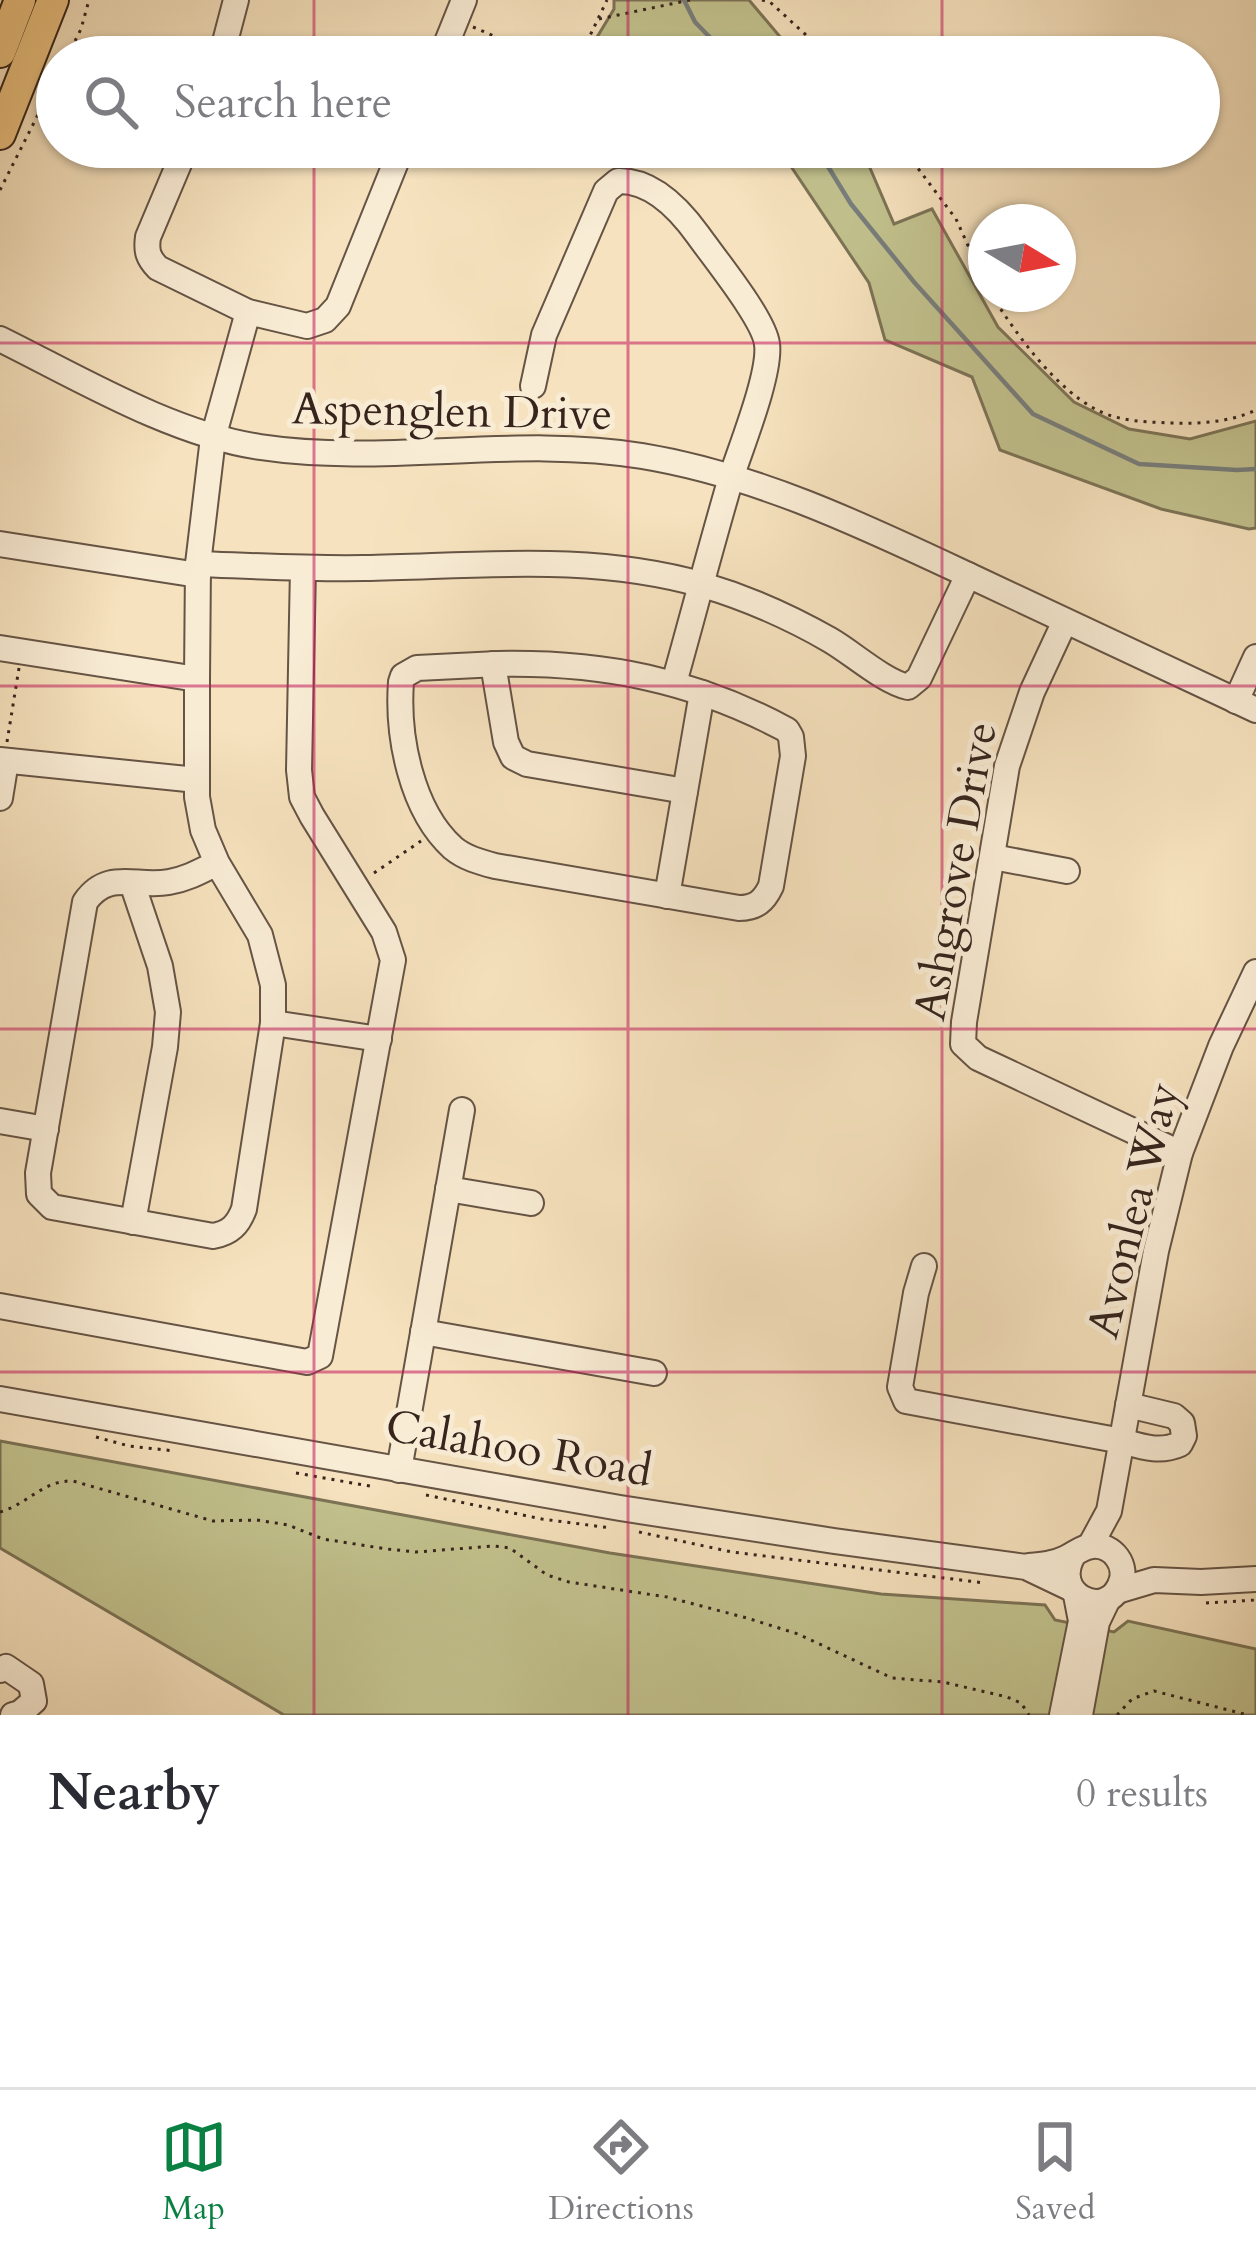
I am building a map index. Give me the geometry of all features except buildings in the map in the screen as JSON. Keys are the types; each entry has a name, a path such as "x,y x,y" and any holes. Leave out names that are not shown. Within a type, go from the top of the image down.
{"main road":[{"path":"0,52 20,0"},
{"path":"39,36 53,0"},
{"path":"0,134 36,43"}],"street":[{"path":"227,36 236,0"},
{"path":"177,168 151,228 146,249 151,260 158,268 248,312 307,326 325,320 338,306 394,168"},
{"path":"533,386 544,335 607,191 618,181 630,180 654,191 677,209 761,327 768,360 674,683"},
{"path":"217,863 177,881 107,883 86,902 38,1186 44,1202 64,1210 213,1237 225,1234 240,1219 273,1023 273,985 260,934 203,830 197,780 197,679 198,570 213,438 248,312"},
{"name":"Aspenglen Drive","path":"0,339 213,438 304,453 584,450 642,456 731,478 795,498 1246,705 1256,656"},
{"path":"0,544 198,570 567,563 630,569 701,585 794,621 908,687 919,677 968,575"},
{"path":"0,1306 307,1362 320,1356 393,960 384,932 312,816 300,785 303,568"},
{"name":"Ashgrove Drive","path":"1065,621 1014,742 963,1045 978,1058 1180,1153"},
{"path":"11,650 197,679"},
{"path":"493,664 513,758 686,791"},
{"path":"577,664 674,683 772,722 791,736 793,756 771,886 762,901 746,908 495,866 465,856 446,840 421,800 408,767 400,682 417,668 577,664"},
{"path":"667,896 702,693"},
{"path":"0,798 3,761 197,780"},
{"path":"993,857 1067,871"},
{"path":"132,883 160,967 168,1012 134,1222"},
{"name":"Avonlea Way","path":"1100,1553 1156,1251 1180,1153 1221,1046 1256,972"},
{"path":"273,1023 379,1039"},
{"path":"399,1470 462,1110"},
{"path":"0,1121 46,1129"},
{"path":"448,1189 531,1203"},
{"path":"924,1266 900,1388 906,1401 1122,1441"},
{"path":"423,1332 654,1373"},
{"name":"Calahoo Road","path":"0,1399 770,1531 1026,1567 1100,1553"},
{"name":"Avonlea Way","path":"1122,1441 1166,1450 1180,1444 1184,1436 1182,1423 1174,1416 1128,1406"},
{"path":"1100,1553 1154,1580 1256,1579"},
{"path":"1062,1715 1081,1621 1067,1570 1100,1553"},
{"path":"1080,1715 1097,1622 1123,1578 1100,1553"},
{"name":"Calahoo Road","path":"1026,1567 1073,1591"},
{"path":"1073,1591 1091,1602 1154,1580"},
{"path":"0,1670 5,1667 31,1684 34,1701 13,1715"}],"path":[{"path":"77,36 89,0"},
{"path":"589,36 607,0"},
{"path":"599,19 690,0"},
{"path":"762,0 807,36"},
{"path":"460,10 506,36"},
{"path":"0,190 36,119"},
{"path":"918,168 956,219 968,245"},
{"path":"1002,312 1065,389 1100,411 1131,421 1178,423 1220,421 1256,410"},
{"path":"3,761 11,650"},
{"path":"355,886 426,836"},
{"path":"0,1512 54,1482 74,1481 213,1521 257,1520 288,1525 323,1539 387,1549 510,1548 547,1575 667,1597 747,1618 797,1634 892,1678 944,1682 1007,1697 1021,1703 1029,1715"},
{"path":"1118,1715 1132,1699 1154,1691 1248,1715"}],"green space":[{"path":"614,0 749,0 779,36 598,36 614,9"},
{"path":"792,168 870,168 894,224 932,209 968,273 968,312 990,312 998,327 1074,402 1129,429 1190,439 1256,421 1256,528 1161,509 1000,450 972,377 885,340 869,283"},
{"path":"0,1441 610,1553 881,1594 1045,1605 1055,1620 1114,1632 1128,1621 1256,1649 1256,1715 284,1715 0,1548"}],"waterway":[{"path":"684,0 709,36"},
{"path":"829,168 851,204 914,282 1033,414 1139,464 1256,469"}]}
